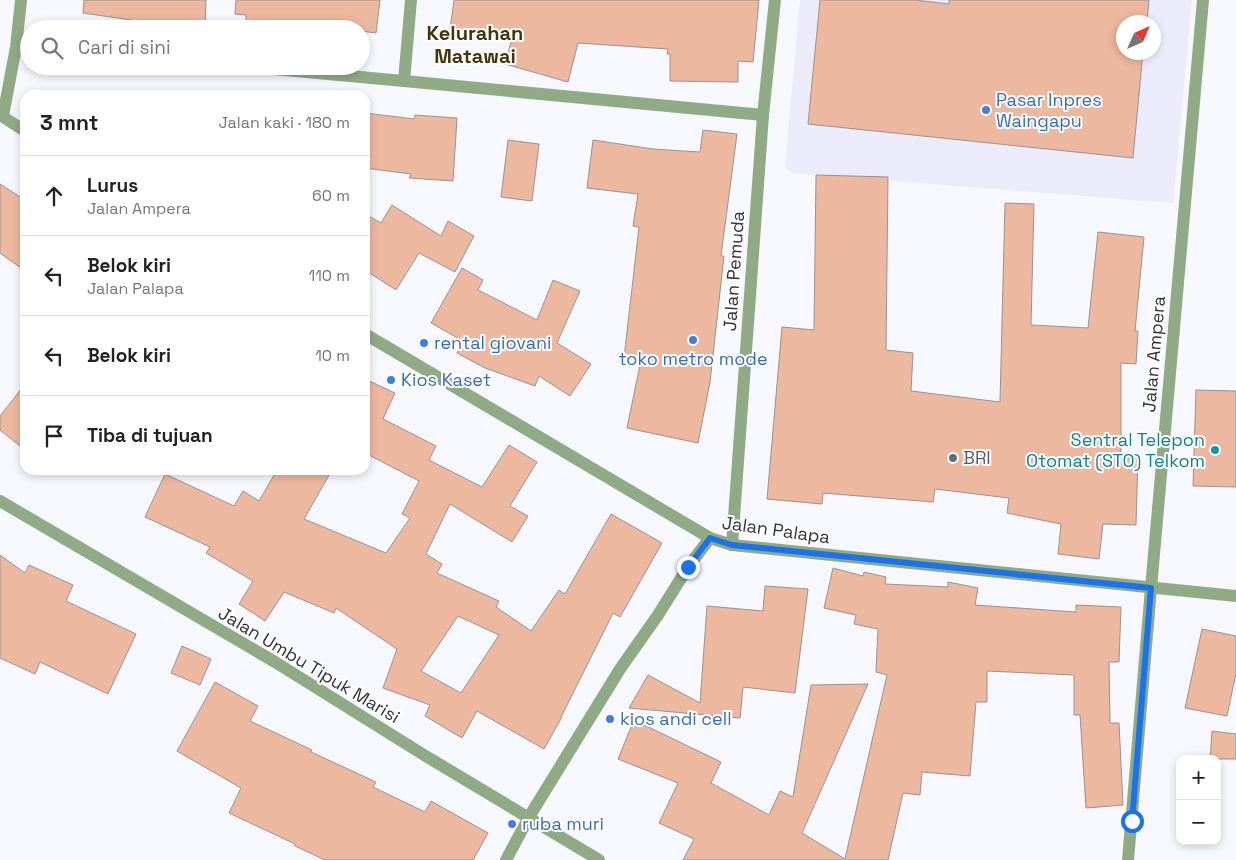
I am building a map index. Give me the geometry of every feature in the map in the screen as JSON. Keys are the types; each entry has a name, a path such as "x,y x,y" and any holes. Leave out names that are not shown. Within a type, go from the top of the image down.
{"street":[{"path":"21,0 22,20"},
{"path":"404,81 411,0"},
{"name":"Jalan Pemuda","path":"732,545 763,115 775,0"},
{"name":"Jalan Ampera","path":"1128,860 1203,0"},
{"path":"20,56 1,116 20,128"},
{"path":"338,75 763,115"},
{"name":"Jalan Palapa","path":"370,337 710,538 732,545 1236,596"},
{"name":"Jalan Umbu Tipuk Marisi","path":"0,501 275,662 424,755 600,860"},
{"path":"506,860 529,818 620,669 688,567 710,538"}],"shaded area":[{"name":"Pasar Inpres Waingapu","path":"800,0 1192,0 1173,203 792,173 785,167"}],"building":[{"path":"84,0 206,0 205,20 131,20 83,13"},
{"path":"236,0 380,0 376,33 370,32 370,20 246,20 246,15 235,14"},
{"path":"454,0 759,0 753,62 738,61 738,82 670,81 670,54 667,54 668,49 578,43 568,82 505,64 512,38 450,29"},
{"name":"Pasar Inpres Waingapu","path":"820,0 915,0 949,4 949,0 1149,0 1148,15 1116,15 1116,60 1142,60 1133,158 808,124"},
{"path":"370,114 414,119 415,115 457,118 453,181 409,178 411,174 370,169"},
{"path":"703,130 737,134 721,256 724,256 710,382 698,443 627,428 641,360 624,358 639,227 633,226 638,194 587,188 593,140 653,149 700,152"},
{"path":"508,140 539,144 532,201 501,197"},
{"path":"816,175 888,177 886,350 913,353 911,391 1000,402 1005,203 1034,204 1031,325 1088,328 1098,232 1144,237 1135,331 1138,331 1136,364 1121,363 1121,458 1138,458 1136,525 1103,524 1099,559 1058,554 1061,524 1007,513 1009,498 935,489 933,502 823,493 822,504 767,499 782,327 814,330"},
{"path":"0,184 20,197 20,267 0,253"},
{"path":"392,205 441,236 448,221 474,236 455,272 419,253 396,290 370,273 370,217 381,223"},
{"path":"462,268 483,280 478,290 537,320 553,280 580,291 557,343 591,364 570,396 539,376 535,386 485,368 457,353 463,341 431,323"},
{"path":"370,381 395,393 383,419 436,446 429,460 482,487 509,445 537,462 510,506 528,516 512,542 450,504 426,554 442,564 437,573 499,601 496,607 531,631 559,590 565,594 611,514 662,543 620,617 613,613 562,717 544,749 477,711 462,738 425,716 430,705 383,688 397,649 336,608 334,613 284,592 265,621 239,604 253,581 206,553 210,547 145,517 165,475 234,506 243,491 259,501 274,475 329,475 304,519 386,553 410,518 402,514 419,481 370,456","holes":["458,616 499,635 461,693 421,671"]},
{"path":"20,390 20,446 0,430 0,416"},
{"name":"Sentral Telepon Otomat (STO) Telkom","path":"1196,390 1236,391 1236,487 1193,486"},
{"path":"0,555 25,573 29,565 73,585 66,601 136,634 108,694 40,662 35,674 0,658"},
{"path":"833,568 863,576 864,572 886,577 885,584 948,587 948,582 978,588 975,605 1076,612 1076,605 1121,607 1119,662 1109,662 1110,723 1119,723 1123,805 1086,808 1080,715 1074,715 1074,675 987,671 987,702 976,702 970,776 922,772 920,795 903,793 888,860 683,860 694,839 659,823 678,783 618,759 634,720 721,762 711,783 769,815 780,791 793,797 811,685 868,684 802,833 845,859 887,675 876,672 878,629 854,624 856,615 824,608"},
{"path":"765,586 808,589 795,693 743,687 740,718 629,708 648,675 700,703 707,606 763,611"},
{"path":"1202,629 1236,636 1236,673 1227,716 1185,708"},
{"path":"182,646 211,659 200,685 171,673"},
{"path":"215,682 258,706 250,721 376,782 373,787 425,812 431,801 488,833 473,860 325,860 229,813 241,788 177,751"},
{"path":"1212,731 1236,734 1236,759 1221,759 1221,755 1210,755"}],"place":[{"name":"Pasar Inpres Waingapu","path":"986,110"},
{"name":"toko metro mode","path":"693,340"},
{"name":"rental giovani","path":"424,343"},
{"name":"Kios Kaset","path":"391,380"},
{"name":"Sentral Telepon Otomat (STO) Telkom","path":"1215,450"},
{"name":"BRI","path":"953,458"},
{"name":"kios andi cell","path":"610,719"},
{"name":"ruba muri","path":"512,824"}],"district":[{"name":"Kelurahan Matawai","path":"475,44"}],"route":[{"path":"688,567 710,538 732,545 1151,588 1132,821"}]}
